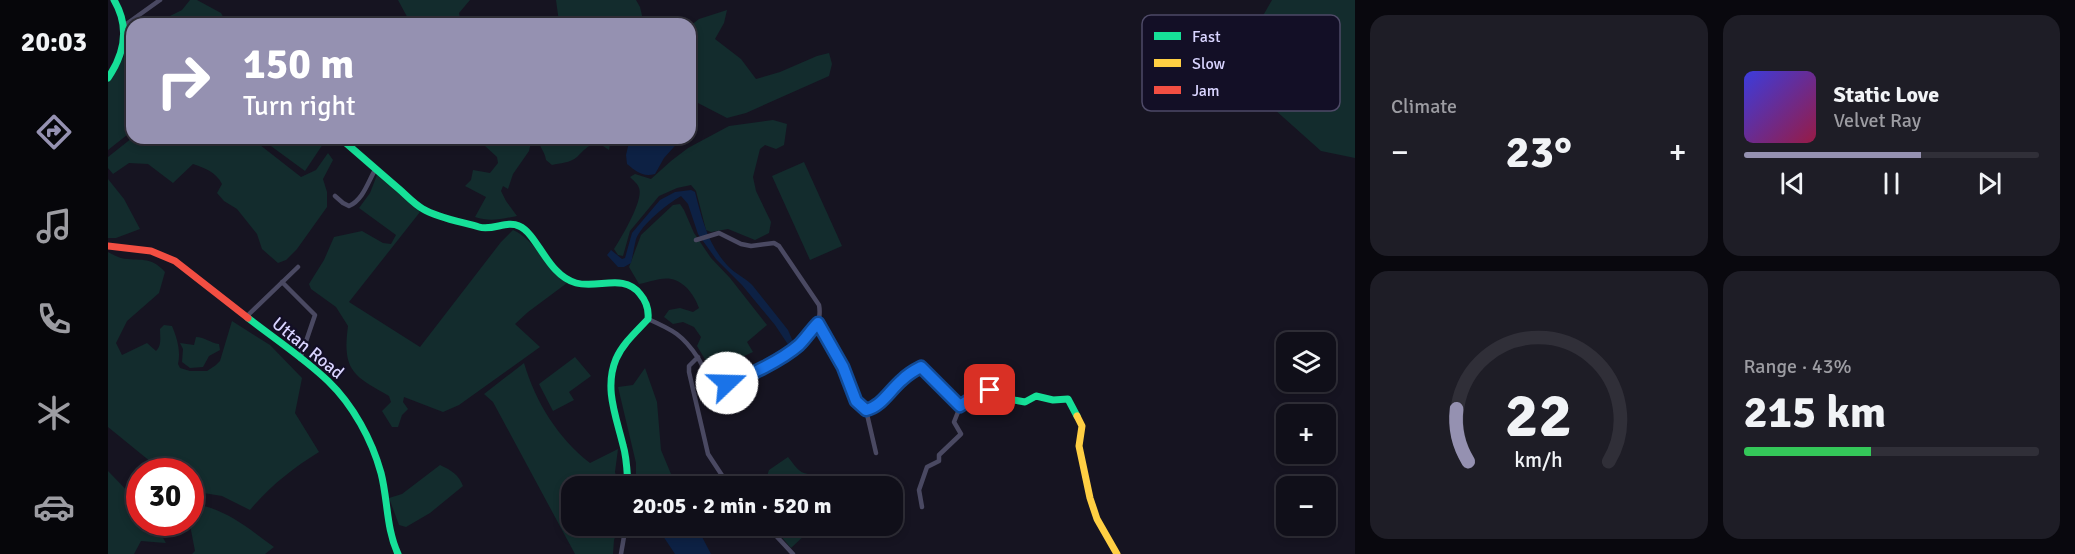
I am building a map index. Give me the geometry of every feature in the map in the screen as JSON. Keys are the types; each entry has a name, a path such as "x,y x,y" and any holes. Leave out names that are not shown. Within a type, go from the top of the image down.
{"street":[{"path":"108,78 120,57 125,39 123,15 114,0"},
{"path":"135,18 160,0"},
{"path":"347,144 422,209 482,228 519,225 525,229 558,271 571,281 587,285 627,283 639,290 648,305 648,319 624,346 617,358 609,388 626,460 627,476"},
{"path":"335,196 349,206 354,204 359,200 375,170"},
{"path":"696,240 719,233 741,244 751,246 774,243 779,246 819,305 818,323 843,367 856,401 866,410 876,453"},
{"name":"Uttan Road","path":"108,246 139,248 175,261 338,391 359,422 382,478 388,530 398,554"},
{"path":"246,317 298,267"},
{"path":"282,282 315,315 300,359"},
{"path":"648,319 680,334 698,357 715,385 742,378 792,350 818,323"},
{"path":"698,357 689,366 688,372 702,436 708,454 722,476"},
{"path":"866,410 880,403 901,380 921,367 960,406"},
{"path":"922,507 919,490 927,467 939,461 939,455 961,434 954,422 960,406 981,392 990,390 1025,402 1040,396 1053,400 1068,399 1082,426 1079,446 1090,498 1097,519 1117,554"},
{"path":"621,554 624,536"},
{"path":"776,536 793,554"}],"green space":[{"path":"190,0 197,0 221,13 224,18 169,18 182,10"},
{"path":"398,0 470,0 459,13 460,18 408,18"},
{"path":"556,0 636,0 643,18 567,18 558,18"},
{"path":"1272,0 1355,0 1355,158 1321,151 1276,111 1340,111 1340,15 1263,15"},
{"path":"727,10 724,23 715,39 741,59 756,79 829,53 832,64 829,76 746,113 727,118 696,101 696,21"},
{"path":"126,53 126,136 108,150 108,83"},
{"path":"773,120 787,124 784,145 776,149 765,145 760,149 753,177 756,191 771,222 769,233 755,240 728,229 711,232 706,230 696,191 691,185 659,196 630,231 623,256 618,255 614,249 631,219 640,194 638,185 630,177 635,174 651,179 688,148 729,126"},
{"path":"126,143 259,144 301,177 316,170 328,153 333,160 323,179 327,192 327,207 297,249 286,260 278,263 262,249 257,234 237,209 224,201 217,193 222,184 210,171 193,164 173,183 148,164 129,163 113,174 108,168 108,157"},
{"path":"268,144 323,144 305,171"},
{"path":"531,144 529,151 513,174 508,189 503,186 501,191 517,216 496,220 475,217 486,197 465,186 471,180 473,170 490,173 498,163 497,157 484,145"},
{"path":"593,144 574,159 552,165 546,160 540,145"},
{"path":"600,144 610,144 609,150"},
{"path":"804,162 842,246 810,260 772,176"},
{"path":"377,175 420,212 349,302 420,347 501,242 513,230 528,241 567,283 515,324 540,347 459,405 443,412 404,397 403,402 408,409 402,415 398,427 392,427 382,411 391,402 389,396 359,377 349,362 348,326 336,307 311,289 309,284 324,260 334,237 362,231 383,243 391,244 396,235 359,208 370,193"},
{"path":"108,179 124,199 140,229 116,238 108,238"},
{"path":"680,204 694,233 711,258 767,325 747,342 753,352 712,371 697,346 701,337 694,327 683,322 673,324 664,317 669,310 680,308 693,312 699,308 687,288 675,280 664,278 639,284 629,267 641,235 673,205"},
{"path":"108,252 121,258 149,261 165,272 159,293 127,321 116,343 122,355 147,343 156,351 160,344 160,329 164,325 172,326 178,345 180,368 190,371 207,371 220,361 232,321 270,345 302,378 295,413 319,452 282,478 250,510 222,496 204,493 204,458 146,458 108,427"},
{"path":"196,337 219,344 220,350 209,356 203,367 190,368 182,362 183,349 180,343 194,345"},
{"path":"575,357 591,376 569,392 574,400 553,411 539,384"},
{"path":"524,363 542,406 558,431 578,453 590,463 618,449 616,476 561,476 561,528 493,402 484,394"},
{"path":"645,368 657,402 661,450 672,476 636,476 636,463 618,387 633,385"},
{"path":"788,457 799,470 810,476 767,476 769,470"},
{"path":"440,465 454,473 463,486 430,513 406,527 399,525 389,498 402,494"},
{"path":"108,471 126,490 126,536 162,536 166,543 141,541 134,554 108,554"},
{"path":"204,506 232,518 274,547 265,554 192,554 195,551 192,536 204,536"},
{"path":"565,536 616,536 613,554 575,554"},
{"path":"781,536 804,536 791,548"}],"water":[{"path":"629,144 677,144 664,158 655,174 647,175 637,171 627,164"},
{"path":"691,190 695,192 712,243 723,261 753,286 788,330 794,344 789,346 742,285 716,259 698,234 688,204 681,196 662,209 639,233 631,263 618,267 607,255 611,250 622,259 625,258 632,233 660,200 675,192"},
{"path":"663,536 702,536 711,554 675,554"}],"traffic: fast":[{"path":"108,78 122,49 124,30 114,0"},
{"path":"347,144 413,202 429,212 450,220 484,228 514,224 526,230 550,264 566,279 584,284 626,284 640,294 647,305 648,319 630,337 619,353 611,381 612,402 625,455 627,476"},
{"path":"248,318 319,373 337,390 353,412 367,436 381,473 391,534 398,554"},
{"path":"818,323 843,367 856,401 866,410 877,405 901,380 921,367 960,407 981,392 990,390 1025,402 1036,396 1053,400 1068,399 1077,416"}],"traffic: slow":[{"path":"1077,416 1082,426 1079,446 1090,498 1097,519 1117,554"}],"traffic: jam":[{"path":"108,246 151,251 175,261 248,318"}],"route":[{"path":"727,383 757,371 792,350 818,323 843,367 856,401 866,410 880,403 901,380 921,367 960,406 981,392 990,390"}]}
